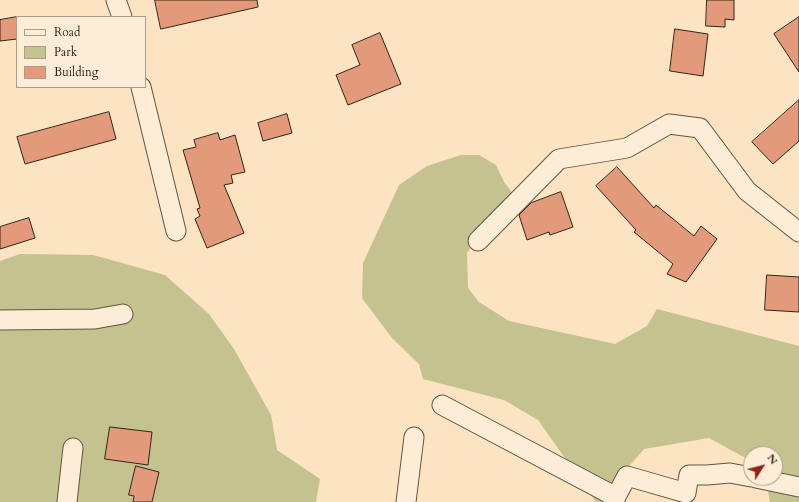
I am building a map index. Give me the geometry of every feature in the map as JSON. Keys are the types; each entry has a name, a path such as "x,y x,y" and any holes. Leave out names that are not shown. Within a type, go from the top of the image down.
{"street":[{"path":"116,0 122,16"},
{"path":"141,88 176,231"},
{"path":"478,241 558,159 627,148 669,124 700,128 747,191 799,232"},
{"path":"0,320 95,319 123,314"},
{"path":"442,405 614,499 627,476 686,493 689,475 707,475 730,472 743,475"},
{"path":"406,502 414,437"},
{"path":"67,502 73,448"},
{"path":"783,484 799,487"},
{"path":"797,502 799,496"}],"green space":[{"path":"461,155 479,155 496,165 504,182 514,195 476,239 467,253 468,288 479,302 509,321 615,344 647,326 657,309 799,346 799,502 770,502 767,486 783,486 783,446 743,446 743,457 709,438 644,449 624,472 610,502 596,502 538,420 504,400 423,379 419,364 392,338 362,298 363,263 399,185 427,166"},
{"path":"20,254 93,255 165,275 209,314 234,349 271,415 277,450 320,479 316,502 0,502 0,261"}],"building":[{"path":"155,0 257,0 258,7 161,29"},
{"path":"707,0 734,0 734,20 725,19 725,27 706,26"},
{"path":"16,17 16,39 0,41 0,20"},
{"path":"799,17 799,72 774,34"},
{"path":"675,29 708,34 703,76 670,71"},
{"path":"380,33 401,84 348,105 336,75 360,65 352,45"},
{"path":"799,100 799,141 773,164 752,142"},
{"path":"109,112 116,139 25,164 17,137"},
{"path":"287,114 292,133 263,141 258,123"},
{"path":"218,133 220,140 235,135 245,172 231,175 233,183 224,185 244,233 207,248 195,219 200,216 197,209 200,208 183,150 196,147 194,140"},
{"path":"617,167 654,208 656,205 694,236 701,226 717,239 686,282 667,274 673,264 634,232 636,230 596,186"},
{"path":"561,192 573,227 550,235 549,232 527,240 519,215 531,203"},
{"path":"29,218 35,238 0,249 0,227"},
{"path":"767,275 799,277 799,312 765,310"},
{"path":"110,427 152,432 148,465 105,459"},
{"path":"136,466 159,472 152,502 133,502 134,496 129,495"}]}
